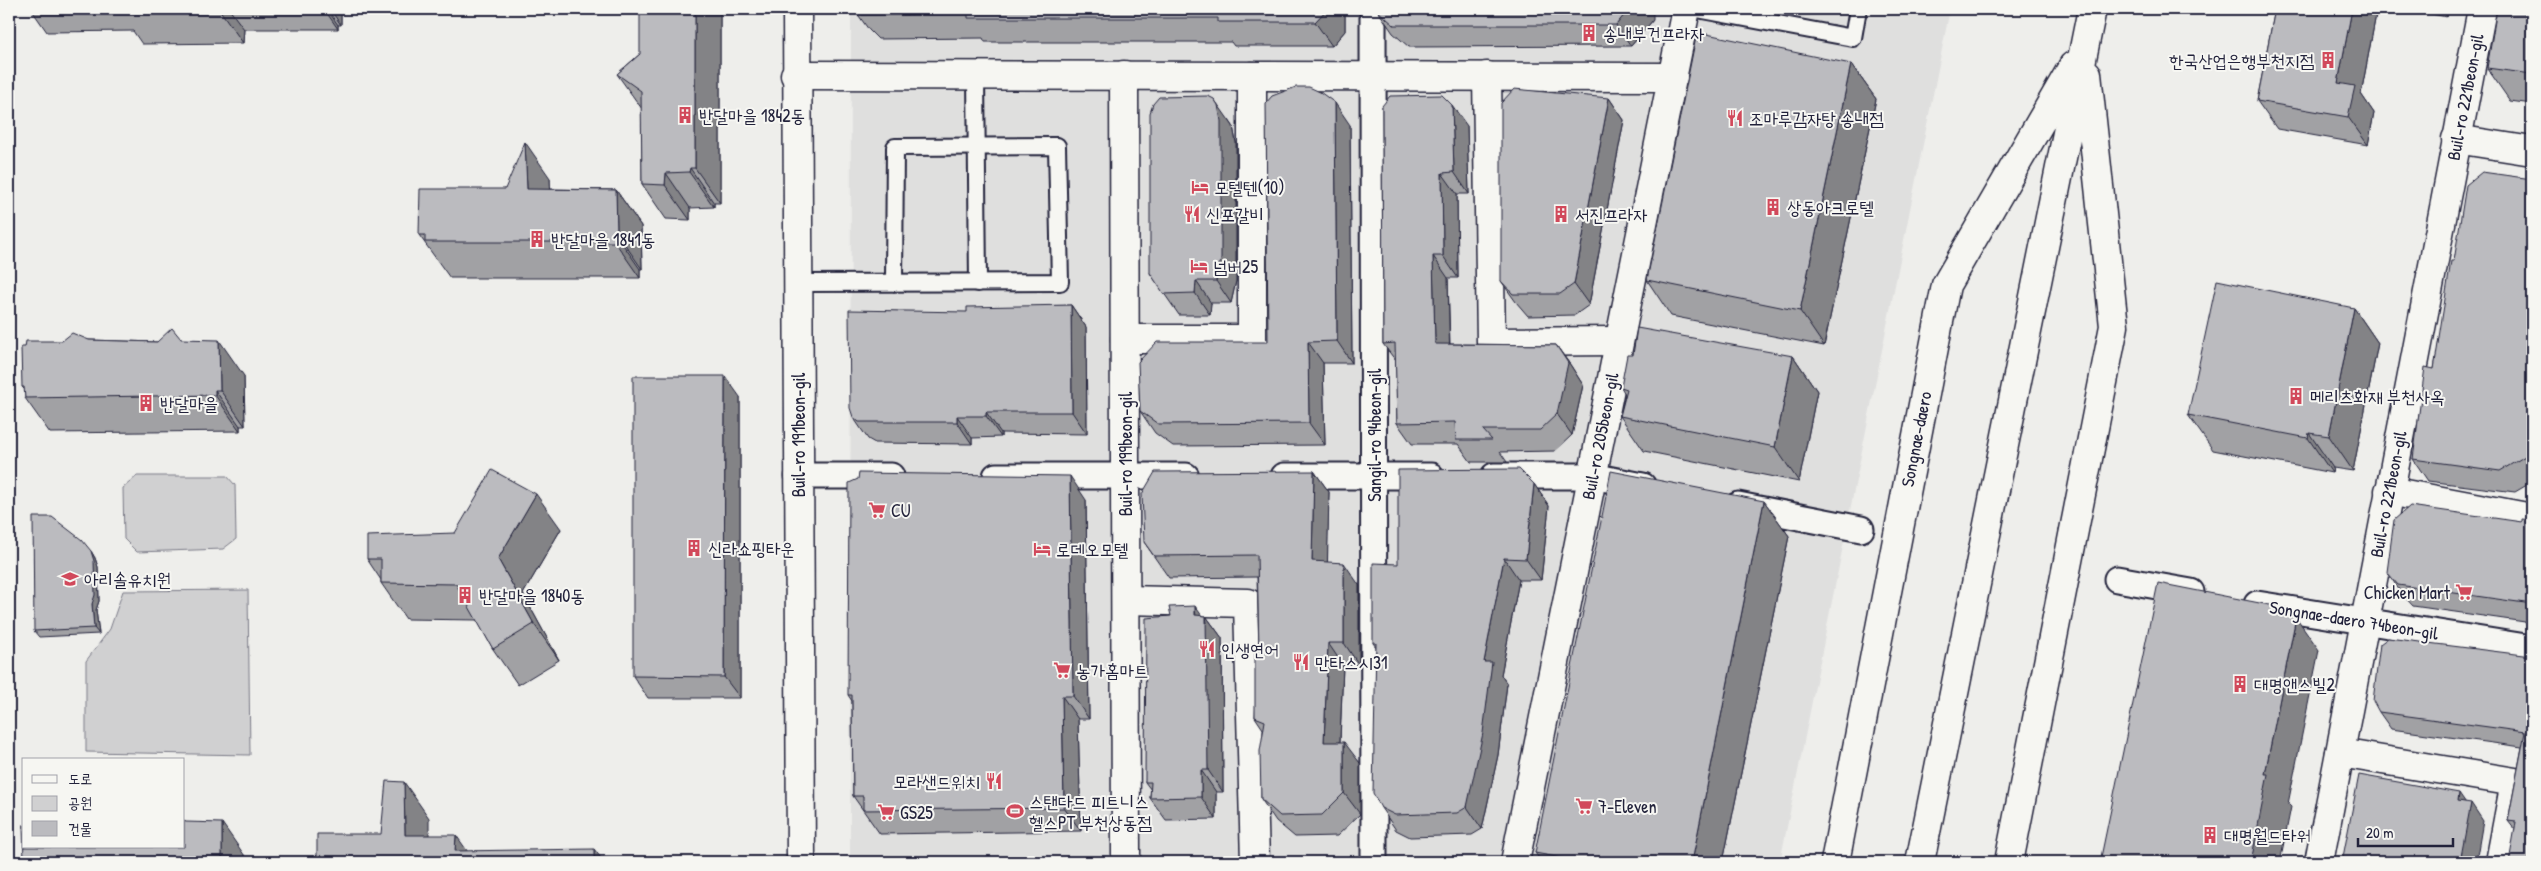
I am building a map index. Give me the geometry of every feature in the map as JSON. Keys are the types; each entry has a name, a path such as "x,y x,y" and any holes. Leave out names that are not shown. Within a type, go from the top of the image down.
{"street":[{"name":"Buil-ro 191beon-gil","path":"796,9 801,862"},
{"name":"Sangil-ro 94beon-gil","path":"1374,9 1374,862"},
{"name":"Buil-ro 205beon-gil","path":"1515,862 1686,9"},
{"name":"Songnae-daero","path":"1920,862 2092,9"},
{"name":"Buil-ro 221beon-gil","path":"2319,862 2363,622 2482,9"},
{"name":"Songnae-daero","path":"1835,862 1946,285 2084,48"},
{"name":"Songnae-daero","path":"2009,862 2114,326 2084,48"},
{"path":"796,74 1673,77"},
{"name":"Buil-ro 199beon-gil","path":"1124,75 1126,862"},
{"path":"1125,339 1252,339 1252,76"},
{"path":"1487,76 1491,342 1619,341"},
{"path":"2456,139 2532,151"},
{"path":"798,476 917,476"},
{"path":"976,476 1205,476"},
{"path":"1264,476 1592,476 1669,491"},
{"path":"2389,491 2532,518"},
{"path":"1717,501 1861,529"},
{"name":"Songnae-daero 74beon-gil","path":"2117,579 2363,622 2532,648"},
{"path":"1126,600 1248,603 1255,862"},
{"path":"2340,753 2515,782 2500,862"}],"lane":[{"path":"1697,9 1853,38 1858,9"},
{"path":"976,75 978,283"},
{"path":"797,283 894,283 978,283 1060,282 1057,146 895,147 894,283"}],"shaded area":[{"path":"851,9 1950,9 1780,862 850,862"}],"green space":[{"path":"137,476 227,476 235,485 236,539 223,549 137,552 124,539 123,488"},
{"path":"248,590 250,755 86,752 86,661 110,629 123,591"}],"building":[{"path":"640,9 695,9 695,168 690,168 689,172 666,173 665,185 642,184 641,91 617,74 640,54"},
{"path":"855,9 1327,9 1315,22 1218,22 1218,18 968,18 968,14 862,15"},
{"path":"1378,9 1629,9 1616,25 1394,25"},
{"path":"2275,9 2352,9 2338,83 2355,86 2348,117 2257,101"},
{"path":"2497,9 2532,9 2532,74 2487,68"},
{"name":"상동아크로텔","path":"1697,32 1851,64 1800,311 1647,280"},
{"path":"1296,87 1309,87 1320,92 1335,103 1337,341 1308,342 1309,423 1158,424 1140,411 1138,362 1157,342 1268,342 1266,103 1272,96"},
{"name":"서진프라자","path":"1514,89 1609,98 1574,284 1560,294 1513,294 1501,281 1501,103"},
{"path":"1442,95 1452,105 1454,172 1442,173 1443,256 1433,256 1435,344 1556,345 1568,363 1557,414 1540,430 1483,430 1492,440 1456,440 1455,422 1397,423 1395,343 1383,344 1382,106 1390,96"},
{"path":"1208,96 1214,99 1218,105 1221,121 1221,259 1216,281 1196,281 1195,293 1164,294 1150,273 1150,113 1153,104 1159,97"},
{"path":"525,142 527,189 616,190 617,233 615,233 615,242 425,242 425,235 419,235 420,189 505,189"},
{"path":"2482,172 2532,179 2532,452 2500,471 2413,459 2425,367 2434,369 2451,261 2454,261 2466,185"},
{"name":"메리츠화재 부천사옥","path":"2217,280 2354,308 2329,436 2309,433 2308,438 2188,415"},
{"path":"1071,305 1072,412 986,412 986,416 957,416 957,422 859,422 853,417 850,408 849,310 967,312 967,307"},
{"path":"172,328 181,339 219,340 220,390 215,390 215,395 25,398 24,387 22,387 21,347 25,347 26,341 62,341 72,333 89,340 157,342"},
{"path":"1637,328 1793,356 1775,447 1620,416 1627,389 1621,387 1627,355 1633,355"},
{"name":"신라쇼핑타운","path":"633,376 725,376 724,677 633,676"},
{"path":"1519,469 1534,484 1526,559 1504,558 1484,662 1492,662 1483,733 1467,807 1457,813 1395,815 1381,808 1373,793 1376,643 1373,643 1373,563 1398,564 1398,470"},
{"path":"492,470 536,494 498,559 534,624 493,649 456,584 381,583 381,559 367,559 367,536 455,533"},
{"path":"1314,471 1312,561 1344,563 1344,643 1328,643 1324,742 1344,742 1344,793 1322,815 1280,816 1261,799 1260,751 1265,721 1255,717 1255,652 1259,652 1257,555 1154,556 1144,542 1142,494 1155,472"},
{"path":"1611,471 1764,501 1692,862 1583,862 1535,853"},
{"path":"859,473 1070,476 1073,696 1062,696 1064,808 863,810 863,796 853,796 852,695 848,695 849,483 858,479"},
{"path":"2410,506 2522,522 2522,519 2532,520 2532,604 2398,585 2387,572 2394,520"},
{"path":"33,517 52,517 82,540 91,551 94,561 95,595 92,604 94,628 34,631"},
{"path":"2158,583 2290,609 2296,617 2265,774 2268,774 2251,862 2100,862"},
{"path":"1195,606 1195,615 1206,616 1208,770 1201,770 1201,797 1150,798 1151,782 1145,782 1146,618 1171,616 1169,607"},
{"path":"2388,638 2532,656 2532,862 2509,862 2516,822 2508,821 2525,732 2379,712 2373,701 2380,644"},
{"path":"2359,775 2459,793 2458,801 2471,803 2460,862 2342,862"},
{"path":"386,781 404,782 405,835 456,835 455,851 594,849 594,862 317,862 317,834 381,834"},
{"path":"185,822 222,823 222,862 24,862 24,848 185,848"}],"place":[{"name":"송내부건프라자","path":"1589,33"},
{"name":"한국산업은행부천지점","path":"2328,60"},
{"name":"반달마을 1842동","path":"685,115"},
{"name":"조마루감자탕 송내점","path":"1735,118"},
{"name":"모텔텐(10)","path":"1200,187"},
{"name":"상동아크로텔","path":"1773,207"},
{"name":"신포갈비","path":"1192,214"},
{"name":"서진프라자","path":"1561,214"},
{"name":"반달마을 1841동","path":"537,239"},
{"name":"넘버25","path":"1199,266"},
{"name":"메리츠화재 부천사옥","path":"2296,396"},
{"name":"반달마을","path":"146,403"},
{"name":"CU","path":"877,510"},
{"name":"신라쇼핑타운","path":"694,548"},
{"name":"로데오모텔","path":"1042,549"},
{"name":"아리솔유치원","path":"70,579"},
{"name":"Chicken Mart","path":"2464,592"},
{"name":"반달마을 1840동","path":"465,595"},
{"name":"인생연어","path":"1207,649"},
{"name":"만타스시31","path":"1301,662"},
{"name":"농가홈마트","path":"1062,670"},
{"name":"대명앤스빌2","path":"2240,684"},
{"name":"모라샌드위치","path":"994,781"},
{"name":"7-Eleven","path":"1584,806"},
{"name":"스탠다드 피트니스 헬스PT 부천상동점","path":"1015,811"},
{"name":"GS25","path":"886,812"},
{"name":"대명월드타워","path":"2210,835"}]}
